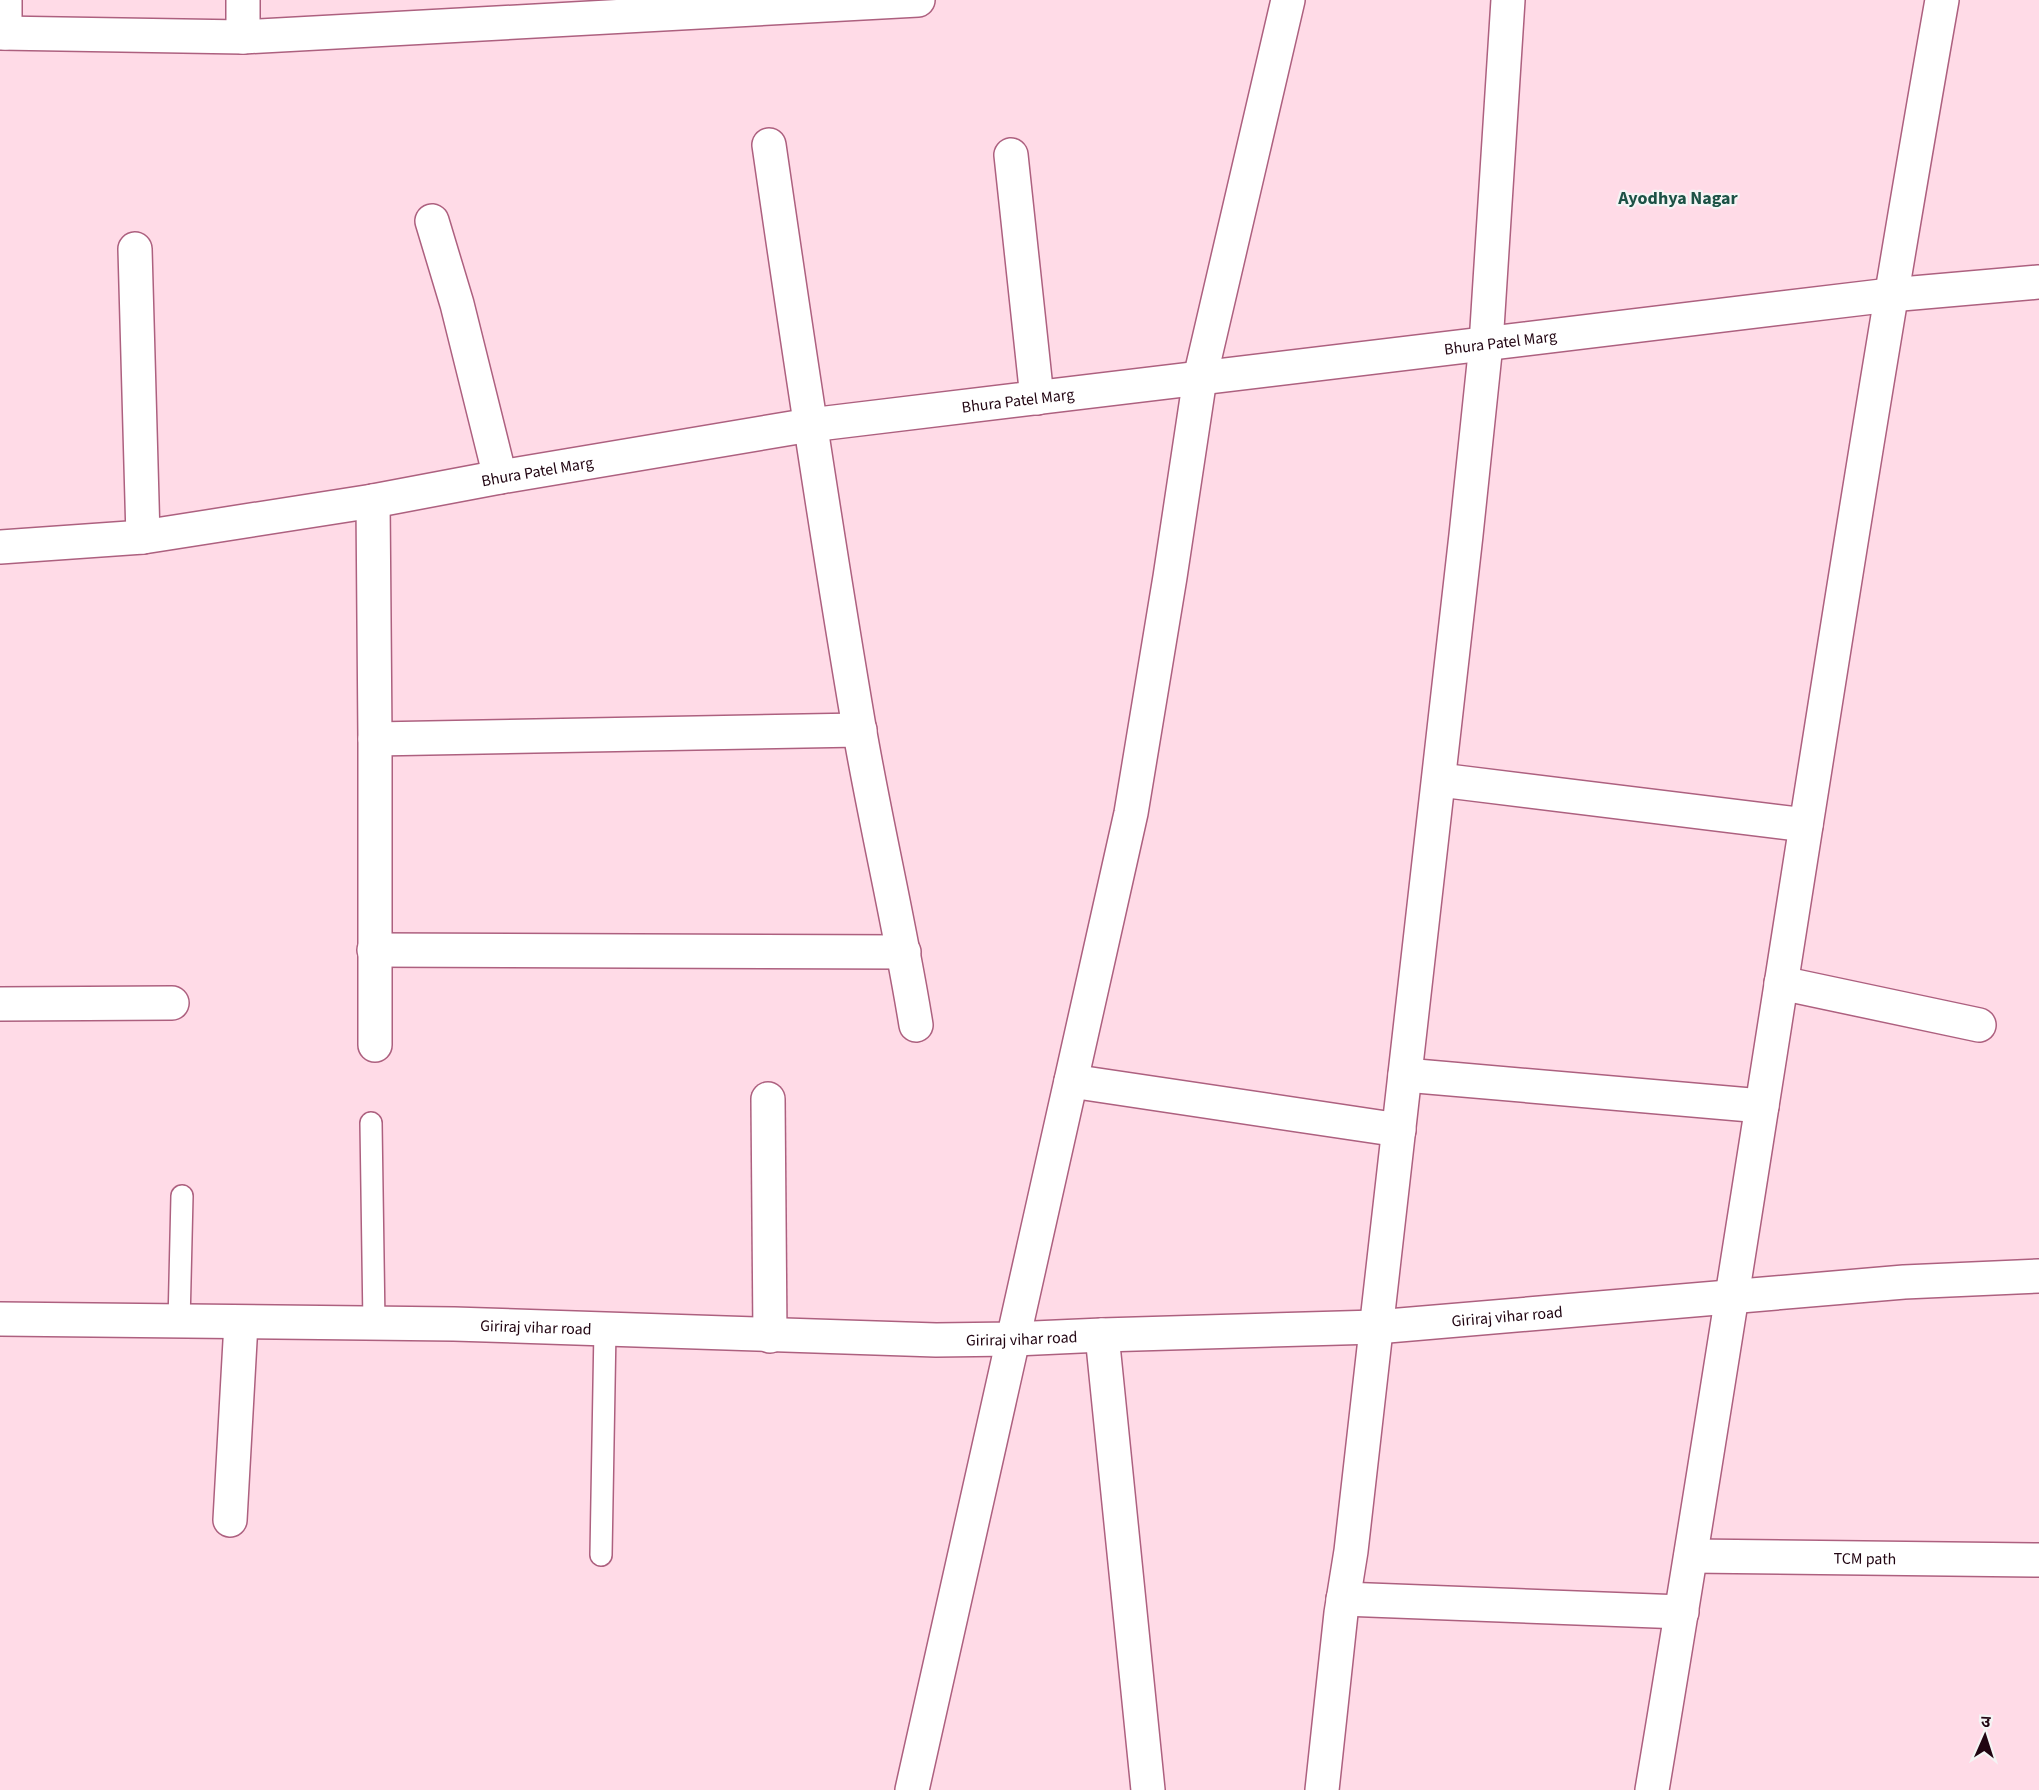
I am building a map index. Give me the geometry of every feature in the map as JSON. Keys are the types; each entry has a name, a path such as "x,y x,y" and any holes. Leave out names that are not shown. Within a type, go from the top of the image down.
{"street":[{"path":"5,0 2,33 243,37 598,9 899,1"},
{"path":"243,0 243,37"},
{"path":"912,1790 1131,813 1200,378 1288,0"},
{"path":"1322,1790 1440,780 1486,344 1508,0"},
{"path":"1652,1790 1890,295 1942,0"},
{"path":"769,145 810,425 860,730 904,952 916,1025"},
{"path":"1011,155 1036,398"},
{"path":"432,221 457,304 500,477"},
{"path":"135,249 143,537"},
{"name":"Bhura Patel Marg","path":"0,548 143,537 373,501 500,477 810,425 1890,295 2039,282"},
{"path":"373,501 375,1045"},
{"path":"375,739 860,730"},
{"path":"1440,780 1806,825"},
{"path":"374,950 904,952"},
{"path":"1781,984 1979,1025"},
{"path":"0,1004 172,1003"},
{"path":"1405,1075 1762,1106"},
{"path":"1071,1081 1399,1130"},
{"path":"768,1099 770,1335"},
{"name":"Giriraj vihar road","path":"0,1319 374,1324 936,1340 1013,1340 1102,1335 1376,1327 1904,1282 2039,1276"},
{"path":"230,1520 241,1323"},
{"path":"1102,1335 1148,1790"},
{"name":"TCM path","path":"1691,1556 2039,1560"},
{"path":"1343,1599 1682,1612"}],"lane":[{"path":"371,1123 374,1324"},
{"path":"179,1323 182,1196"},
{"path":"601,1555 605,1329"}],"district":[{"name":"Ayodhya Nagar","path":"1678,198"}]}
